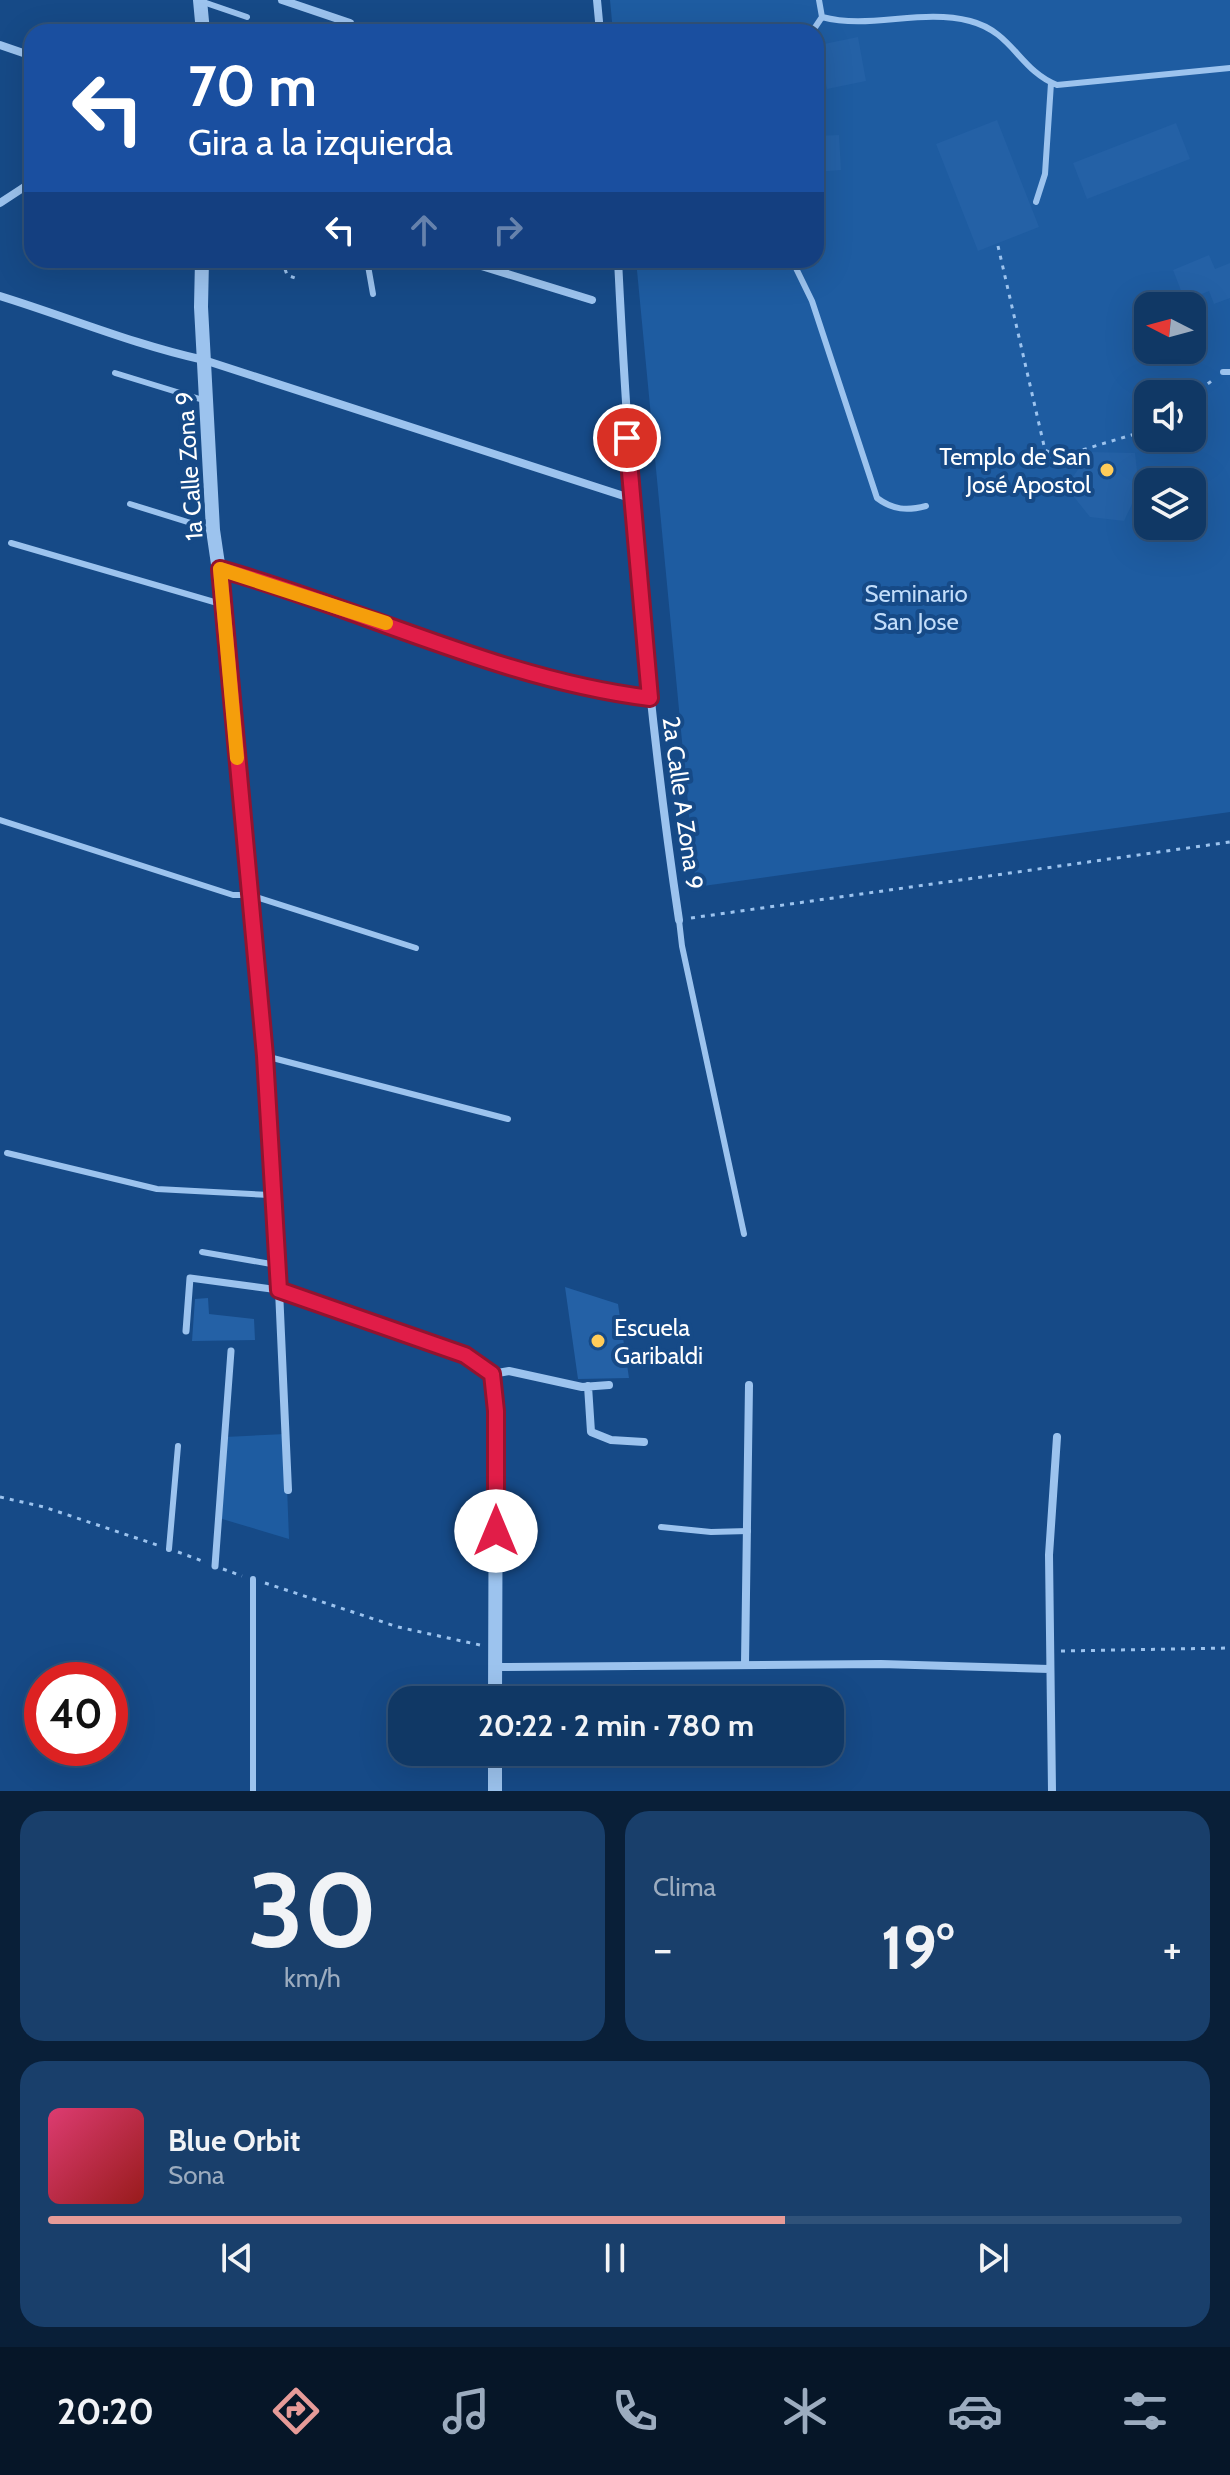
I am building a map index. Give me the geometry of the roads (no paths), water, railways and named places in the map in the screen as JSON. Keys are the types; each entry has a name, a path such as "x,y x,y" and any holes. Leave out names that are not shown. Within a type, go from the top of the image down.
{"street":[{"path":"282,0 350,23"},
{"path":"597,0 599,24"},
{"path":"200,1 204,24"},
{"path":"0,45 24,53"},
{"path":"0,203 24,187"},
{"name":"1a Calle Zona 9","path":"202,268 213,530 224,605 265,1056 279,1290"},
{"path":"488,268 592,300"},
{"name":"2a Calle A Zona 9","path":"618,268 630,498 650,698 679,920"},
{"path":"0,296 102,327 156,349 204,360 630,498"},
{"path":"220,569 552,677 613,693 650,698"},
{"path":"186,1331 190,1278 279,1290 465,1355 492,1374 509,1371 588,1386 609,1385"},
{"path":"279,1290 288,1490"},
{"path":"215,1566 231,1351"},
{"path":"492,1374 496,1411 495,1686"},
{"path":"745,1664 749,1385"},
{"path":"588,1386 591,1432 611,1440 644,1442"},
{"path":"1052,1791 1050,1521 1057,1437"},
{"path":"496,1667 745,1664 1049,1669"},
{"path":"495,1766 495,1791"}],"lane":[{"path":"817,24 822,17 819,0"},
{"path":"200,1 247,17"},
{"path":"822,17 840,21 930,14 973,21 1010,41 1027,66 1039,78 1051,83 1087,85 1194,69 1230,68"},
{"path":"1036,202 1045,174 1051,83"},
{"path":"368,268 373,294"},
{"path":"796,268 812,301 877,498 907,511 926,506"},
{"path":"115,373 206,401"},
{"path":"130,504 213,530"},
{"path":"11,543 224,605"},
{"path":"0,820 233,895 250,895 416,948"},
{"path":"679,920 744,1234"},
{"path":"265,1056 508,1119"},
{"path":"7,1153 157,1189 274,1195"},
{"path":"202,1252 278,1265"},
{"path":"169,1549 178,1446"},
{"path":"661,1527 711,1532 748,1531"},
{"path":"253,1579 253,1791"}],"place":[{"name":"Templo de San José Apostol","path":"1107,470"},
{"name":"Escuela Garibaldi","path":"598,1341"}],"park label":[{"name":"Seminario San Jose","path":"916,607"}]}
